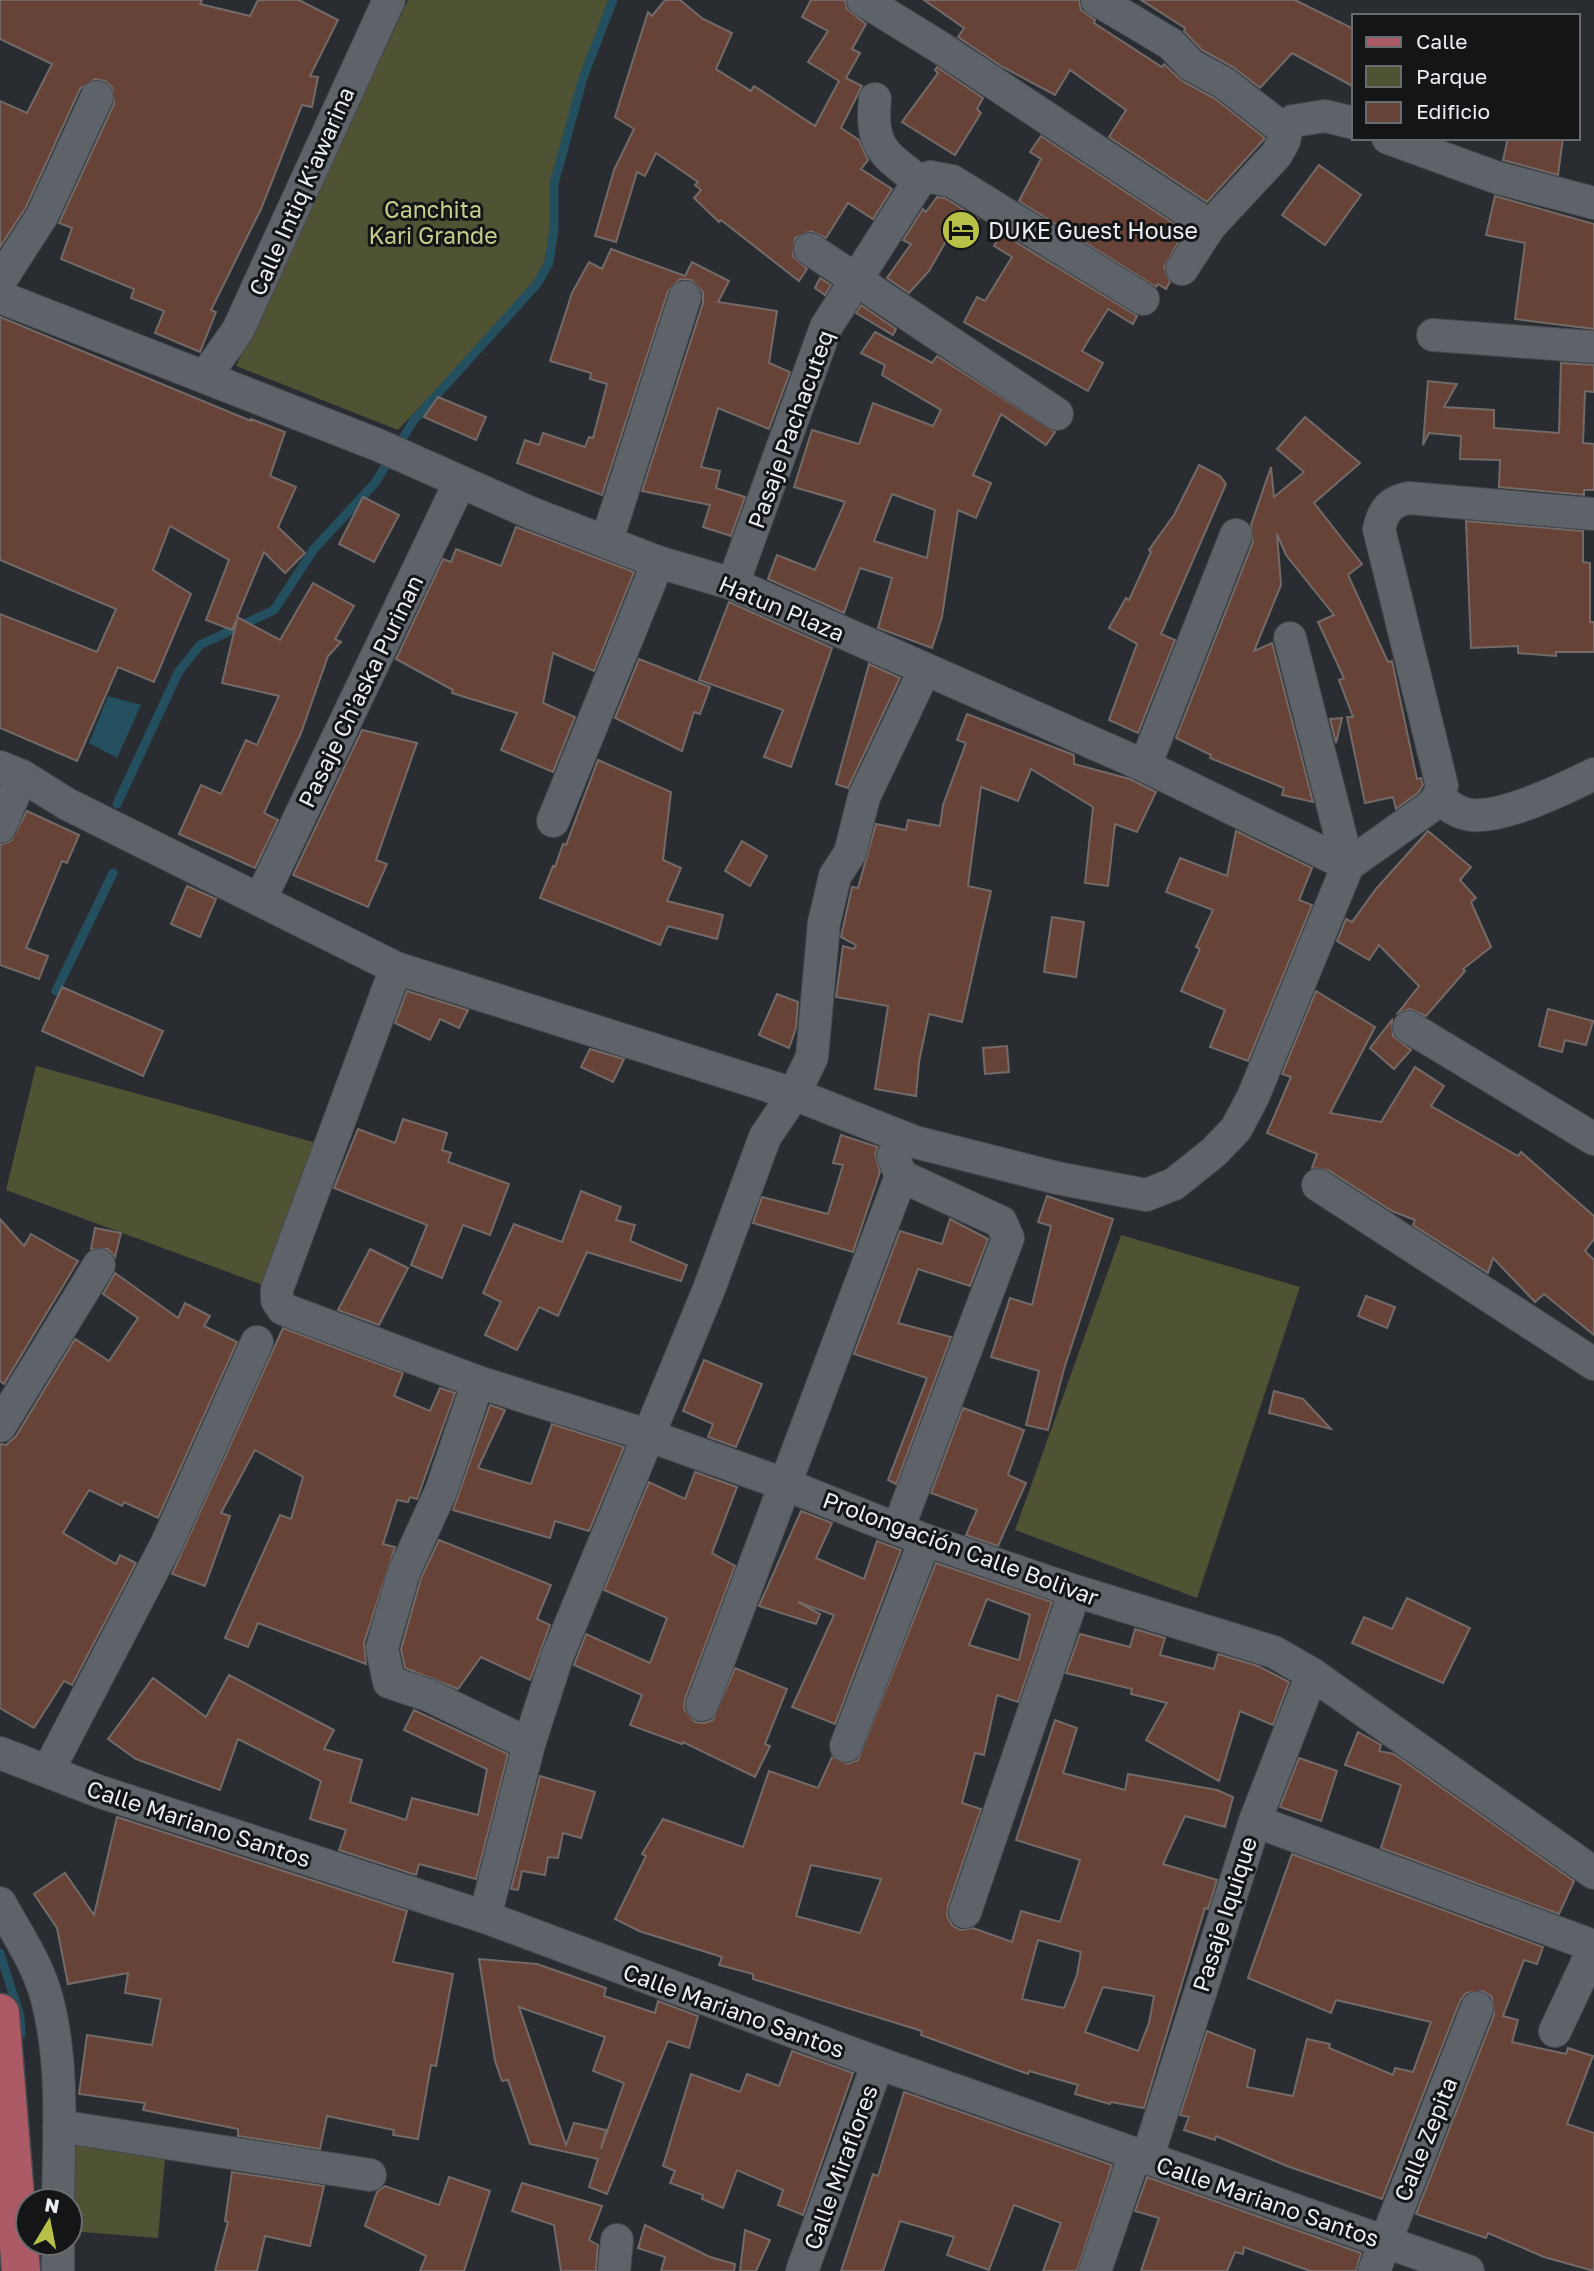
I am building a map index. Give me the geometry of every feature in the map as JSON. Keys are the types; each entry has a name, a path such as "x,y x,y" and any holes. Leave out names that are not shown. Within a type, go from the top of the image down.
{"main road":[{"path":"0,2013 21,2271"}],"street":[{"name":"Calle Intiq K'awarina","path":"205,377 238,330 389,0"},
{"path":"863,0 942,48 1210,226"},
{"path":"1097,0 1171,44 1191,65 1224,83 1274,122 1287,127"},
{"path":"0,281 42,216 97,97"},
{"path":"875,99 872,126 882,149 924,179 952,181 1143,299"},
{"path":"1182,269 1210,226 1276,155 1284,141 1287,127 1293,121 1325,116 1352,123"},
{"path":"1394,140 1498,178 1594,203"},
{"name":"Pasaje Pachacuteq","path":"733,584 826,327 924,179"},
{"path":"810,249 1057,414"},
{"name":"Hatun Plaza","path":"0,297 391,451 531,513 607,540 658,562 733,584 1145,766 1348,865"},
{"path":"607,540 685,297"},
{"path":"1433,335 1594,347"},
{"name":"Pasaje Ch'aska Purinan","path":"260,901 460,482"},
{"path":"0,827 9,781 67,804 396,968 794,1094 884,1132 1117,1191 1146,1195 1174,1184 1236,1129 1254,1097 1348,865 1438,797 1442,786 1379,528 1381,516 1397,500 1409,498 1594,514"},
{"path":"1145,766 1236,534"},
{"path":"553,821 658,562"},
{"path":"1290,638 1348,865"},
{"path":"485,1917 529,1744 557,1657 709,1289 765,1138 794,1094 812,1057 824,923 835,876 850,853 864,797 925,669"},
{"path":"1438,797 1452,810 1475,816 1514,807 1594,774"},
{"name":"Prolongación Calle Bolivar","path":"396,968 277,1289 277,1300 283,1308 478,1382 647,1435 784,1484 911,1535 1075,1591 1275,1652 1312,1674 1594,1873"},
{"path":"1409,1027 1594,1139"},
{"path":"702,1705 901,1176 884,1132"},
{"path":"846,1746 911,1535 1008,1238 1001,1222 901,1176"},
{"path":"1318,1185 1594,1364"},
{"path":"0,1426 99,1265"},
{"path":"48,1771 167,1544 257,1342"},
{"path":"478,1382 441,1492 404,1572 382,1648 389,1682 428,1695 529,1744"},
{"path":"965,1912 1075,1591"},
{"name":"Pasaje Iquique","path":"1096,2271 1141,2156 1255,1821 1312,1674"},
{"name":"Calle Mariano Santos","path":"0,1753 98,1791 485,1917 878,2063 1468,2271"},
{"path":"1255,1821 1594,1947 1555,2031"},
{"path":"0,1903 36,1969 47,1997 54,2031 59,2126 58,2187"},
{"name":"Calle Zepita","path":"1374,2271 1477,2008"},
{"name":"Calle Miraflores","path":"802,2271 878,2063"},
{"path":"59,2126 370,2175"},
{"path":"614,2271 617,2240"}],"green space":[{"name":"Canchita Kari Grande","path":"408,0 608,0 582,71 553,182 552,224 542,272 524,296 398,430 236,366"},
{"path":"36,1066 324,1145 271,1288 6,1190"},
{"path":"1121,1235 1300,1287 1197,1598 1015,1530"},
{"path":"64,2130 166,2147 158,2238 84,2232 84,2187 67,2187"}],"water":[{"path":"108,696 141,705 117,758 89,743"}],"building":[{"path":"0,0 202,0 200,4 250,16 258,0 299,0 338,20 310,76 318,77 312,107 302,105 261,209 211,310 216,312 200,352 155,333 164,311 131,298 134,289 61,259 72,228 59,223 114,104 112,87 105,81 95,79 80,89 26,207 0,247 0,101 27,113 52,64 0,39"},
{"path":"665,0 680,0 703,19 732,33 716,69 751,91 754,86 815,126 839,81 808,62 828,31 802,17 811,0 845,0 847,9 866,24 852,49 860,53 846,78 862,86 841,128 859,140 868,160 861,169 892,189 873,219 848,203 826,238 811,231 795,238 793,256 807,269 799,281 721,220 719,222 694,198 701,190 695,185 698,182 656,153 645,176 637,172 616,242 595,236 614,170 634,129 615,117 648,12 652,16"},
{"path":"924,0 1079,0 1081,10 1095,20 1094,23 1162,67 1164,64 1182,81 1214,98 1265,138 1207,202 1109,137 1126,110 1070,70 1055,95 1001,66 958,37 964,28"},
{"path":"1141,0 1295,0 1352,28 1352,86 1292,53 1260,88 1233,67 1202,50 1184,31 1185,28"},
{"path":"937,67 983,98 977,109 981,113 955,155 902,122 938,73 935,70"},
{"path":"1041,136 1185,231 1164,267 1170,282 1166,289 1158,284 1156,287 1019,201 1041,159 1030,152"},
{"path":"1508,140 1563,140 1558,175 1503,160"},
{"path":"1319,165 1361,195 1325,245 1282,215"},
{"path":"1495,196 1594,224 1594,329 1515,319 1525,243 1486,235"},
{"path":"937,197 945,198 978,219 967,231 954,227 929,271 909,293 887,278 911,244 903,240 923,209 926,212"},
{"path":"1001,233 1137,316 1133,324 1108,309 1082,351 1103,363 1088,391 964,322 977,297 985,301 1012,257 994,246"},
{"path":"611,249 685,276 692,262 729,281 718,302 777,311 769,363 790,372 769,429 718,408 701,467 720,471 716,488 745,497 731,536 703,527 710,505 642,491 703,303 703,292 691,280 680,279 668,291 602,495 517,463 525,440 539,445 543,433 585,447 589,437 593,438 607,384 590,379 591,373 550,361 572,293 589,262 602,269"},
{"path":"820,278 831,285 825,295 815,288"},
{"path":"861,305 896,329 893,335 856,313"},
{"path":"0,317 251,421 285,432 270,476 296,487 278,527 305,553 285,573 264,552 237,617 280,640 313,583 354,606 335,639 341,642 328,656 301,733 264,813 278,820 255,868 179,834 201,785 221,794 246,740 257,745 279,696 222,683 237,619 232,630 206,620 229,560 170,526 153,570 191,594 154,682 118,667 77,761 0,728 0,614 97,652 116,609 0,560"},
{"path":"875,332 932,363 937,356 1055,432 1046,445 1001,414 973,475 991,483 976,518 958,510 942,617 932,648 878,628 892,578 860,568 844,613 768,579 777,555 815,570 845,502 794,487 812,430 859,444 873,403 933,426 941,410 882,375 885,365 861,353","holes":["892,494 935,510 927,558 874,541"]},
{"path":"1561,363 1594,365 1594,392 1585,391 1583,443 1594,444 1594,490 1584,490 1584,495 1499,487 1500,460 1460,459 1461,436 1429,433 1423,445 1428,381 1457,384 1444,407 1494,410 1494,428 1559,433"},
{"path":"438,397 486,417 476,440 424,417"},
{"path":"1305,417 1360,463 1314,503 1362,564 1348,575 1388,662 1392,661 1417,779 1421,778 1423,785 1418,793 1396,809 1393,797 1365,803 1347,717 1353,717 1339,680 1344,678 1318,622 1334,615 1286,555 1277,534 1281,585 1254,651 1272,643 1313,802 1282,795 1284,788 1210,758 1211,755 1176,738 1253,542 1251,525 1271,467 1274,497 1304,472 1277,449"},
{"path":"1199,465 1220,476 1226,484 1161,634 1175,640 1138,733 1109,720 1137,644 1109,628 1126,598 1129,600 1151,552 1149,550 1174,515"},
{"path":"363,497 399,515 374,562 339,544"},
{"path":"1466,521 1583,531 1583,562 1590,563 1590,622 1594,622 1594,652 1556,652 1556,656 1518,653 1518,646 1471,648"},
{"path":"516,527 634,572 594,671 553,653 543,703 575,717 553,772 501,750 517,713 452,693 453,690 396,659 443,559 451,562 456,549 501,566"},
{"path":"729,602 832,648 791,767 764,757 783,710 699,680"},
{"path":"639,659 710,687 700,714 694,712 682,751 615,718"},
{"path":"869,664 900,678 848,788 836,784"},
{"path":"967,714 1074,755 1074,764 1130,779 1156,792 1137,832 1115,824 1108,886 1085,883 1093,807 1031,769 1018,801 981,787 968,886 991,891 962,1022 929,1014 919,1062 916,1096 875,1089 888,1006 836,997 843,946 854,949 856,945 841,937 852,887 858,888 876,824 906,830 908,820 940,826 943,805 966,743 957,740"},
{"path":"1342,718 1336,743 1330,719"},
{"path":"362,730 417,743 376,860 387,864 368,907 293,875"},
{"path":"598,760 671,792 663,860 681,868 667,901 723,915 717,939 668,926 660,945 540,898 563,844 566,845"},
{"path":"27,811 79,835 67,863 62,861 26,948 48,956 39,979 0,965 0,845 11,841"},
{"path":"1236,831 1312,868 1299,900 1312,905 1248,1061 1210,1047 1225,1010 1181,991 1200,949 1196,947 1213,910 1166,892 1180,858 1227,876"},
{"path":"1428,831 1471,867 1460,880 1476,898 1471,902 1491,947 1463,969 1465,971 1426,1016 1410,1009 1398,1013 1419,986 1379,945 1369,960 1337,941 1346,919 1352,922 1376,889"},
{"path":"742,841 767,856 750,886 725,871"},
{"path":"187,886 216,899 200,937 171,924"},
{"path":"1052,917 1084,922 1076,977 1044,972"},
{"path":"62,987 163,1031 143,1076 42,1031"},
{"path":"407,991 468,1010 459,1028 440,1019 430,1040 395,1023"},
{"path":"1316,991 1375,1027 1330,1113 1381,1122 1415,1067 1444,1086 1431,1106 1518,1156 1521,1152 1594,1216 1594,1239 1585,1251 1594,1260 1594,1335 1544,1294 1535,1302 1493,1258 1488,1273 1413,1225 1415,1220 1392,1211 1328,1170 1312,1168 1317,1154 1267,1133 1291,1077 1282,1074"},
{"path":"777,994 798,1002 796,1028 789,1048 759,1035"},
{"path":"1548,1009 1593,1021 1586,1045 1565,1040 1562,1052 1539,1046"},
{"path":"1392,1020 1393,1036 1411,1050 1394,1069 1370,1048"},
{"path":"1007,1046 1009,1072 985,1074 983,1048"},
{"path":"590,1049 624,1059 613,1082 581,1067"},
{"path":"403,1119 447,1133 442,1150 451,1153 448,1162 509,1184 490,1235 463,1225 442,1278 411,1265 427,1225 334,1188 358,1129 395,1143"},
{"path":"841,1135 878,1147 875,1154 880,1172 853,1252 753,1223 762,1197 828,1214 843,1165 833,1163"},
{"path":"581,1191 621,1207 616,1220 635,1225 630,1241 687,1265 681,1281 587,1252 558,1316 539,1307 517,1350 485,1335 501,1302 483,1293 514,1224 562,1242"},
{"path":"1047,1196 1113,1219 1064,1369 1048,1430 1026,1425 1039,1371 991,1357 1010,1298 1032,1305 1051,1226 1038,1222"},
{"path":"0,1219 24,1246 31,1234 78,1261 4,1384 0,1381"},
{"path":"950,1219 988,1239 970,1286 918,1269 898,1323 951,1337 896,1484 888,1480 927,1378 854,1354 900,1231 942,1244"},
{"path":"95,1228 121,1233 115,1257 108,1249 91,1249"},
{"path":"370,1249 408,1268 379,1325 338,1310"},
{"path":"115,1273 178,1318 185,1303 210,1316 204,1326 237,1342 158,1518 124,1502 122,1506 89,1490 63,1533 116,1564 120,1555 136,1563 72,1685 64,1681 34,1728 0,1708 0,1444 6,1445 16,1436 75,1339 109,1361 138,1318 103,1294"},
{"path":"1366,1296 1395,1307 1387,1328 1358,1316"},
{"path":"283,1328 403,1373 394,1396 430,1411 440,1388 455,1393 417,1499 410,1497 408,1502 397,1500 383,1544 395,1547 364,1643 366,1664 258,1623 248,1647 225,1638 280,1515 291,1519 303,1477 255,1450 221,1513 230,1516 205,1586 172,1574"},
{"path":"704,1360 762,1384 736,1447 708,1437 713,1424 683,1411"},
{"path":"1274,1391 1303,1399 1331,1429 1269,1413"},
{"path":"490,1405 505,1410 478,1468 531,1484 552,1424 624,1447 589,1531 555,1521 550,1538 453,1510"},
{"path":"963,1408 1024,1430 1008,1475 1026,1483 998,1546 966,1535 977,1510 931,1493"},
{"path":"695,1472 737,1487 712,1553 735,1566 685,1699 684,1709 695,1722 713,1720 735,1668 787,1689 765,1744 770,1746 755,1777 683,1742 682,1744 630,1725 642,1695 574,1665 586,1634 650,1663 667,1618 604,1590 649,1482 685,1499"},
{"path":"801,1511 832,1523 816,1558 864,1579 877,1541 901,1550 835,1724 792,1707 834,1615 798,1602 820,1614 816,1624 759,1606"},
{"path":"439,1540 551,1585 537,1619 550,1625 530,1680 481,1657 458,1689 405,1668 401,1649 421,1578"},
{"path":"936,1563 1052,1602 1018,1702 997,1695 984,1755 975,1753 962,1803 981,1809 948,1906 947,1916 952,1925 960,1930 973,1928 1012,1942 1021,1911 1060,1922 1080,1860 1016,1840 1055,1720 1077,1728 1063,1773 1125,1790 1128,1774 1217,1790 1233,1797 1225,1827 1185,1816 1163,1864 1217,1880 1208,1909 1205,1908 1144,2108 1111,2102 1110,2104 1075,2094 1078,2085 1029,2071 1028,2074 921,2035 922,2031 753,1979 753,1974 719,1965 722,1957 639,1931 615,1919 646,1856 642,1854 663,1819 743,1847 769,1771 818,1788 832,1757 848,1764 858,1760","holes":["987,1599 1030,1615 1019,1660 969,1645","811,1865 881,1879 860,1933 796,1916","1038,1940 1081,1952 1077,1975 1064,2008 1022,1999","1103,1987 1154,1996 1149,2023 1138,2051 1085,2032"]},
{"path":"1407,1598 1470,1628 1443,1683 1352,1643 1364,1617 1392,1629"},
{"path":"1135,1629 1165,1638 1160,1655 1214,1669 1218,1654 1258,1666 1289,1682 1273,1725 1240,1711 1219,1781 1146,1740 1167,1703 1131,1694 1132,1689 1066,1673 1080,1634 1130,1647"},
{"path":"229,1675 334,1730 324,1749 362,1760 350,1802 406,1820 412,1798 478,1815 487,1769 404,1730 414,1710 508,1754 476,1879 419,1864 416,1875 339,1850 346,1830 310,1819 321,1781 238,1739 220,1790 136,1759 108,1739 153,1678 206,1717"},
{"path":"1358,1732 1381,1745 1379,1751 1394,1754 1574,1881 1559,1914 1381,1848 1401,1785 1345,1765"},
{"path":"1299,1758 1337,1771 1321,1821 1280,1807"},
{"path":"540,1776 595,1792 581,1838 563,1833 558,1858 548,1857 545,1875 522,1871 518,1890 511,1889"},
{"path":"117,1817 407,1911 393,1962 453,1974 436,2066 431,2065 418,2139 393,2135 394,2130 327,2116 320,2149 238,2136 238,2129 143,2110 145,2103 79,2094 87,2035 152,2045 161,1999 125,1993 128,1973 68,1984 57,1928 34,1894 65,1873 94,1915"},
{"path":"1292,1854 1543,1947 1537,1964 1524,1960 1503,2016 1518,2020 1512,2042 1566,2054 1568,2048 1593,2056 1567,2124 1594,2133 1594,2271 1544,2257 1488,2233 1486,2238 1416,2214 1494,2015 1492,1997 1483,1991 1466,1993 1460,2001 1382,2199 1287,2166 1216,2136 1215,2140 1184,2130 1189,2117 1180,2115 1207,2031 1255,2050 1247,2087 1293,2096 1307,2039 1330,2044 1329,2048 1393,2075 1395,2068 1413,2072 1431,2022 1336,2000 1331,2013 1248,1978"},
{"path":"479,1959 537,1964 606,1988 604,1996 655,2013 658,2001 698,2016 689,2048 668,2041 607,2194 589,2187 598,2159 530,2144 508,2080 502,2081 495,2061","holes":["519,2007 605,2037 593,2071 624,2083 601,2149 606,2130 574,2123 566,2145"]},
{"path":"792,2051 853,2073 803,2215 778,2205 783,2190 737,2170 723,2208 702,2199 703,2195 670,2183 675,2171 663,2166 691,2074 740,2092 747,2074 779,2086"},
{"path":"904,2092 1112,2165 1077,2271 1043,2271 1061,2223 1014,2205 989,2270 947,2255 954,2237 900,2221 883,2271 841,2271 873,2174 878,2176"},
{"path":"232,2172 324,2186 310,2246 265,2236 257,2271 215,2271 228,2222 225,2221"},
{"path":"449,2177 490,2191 464,2271 420,2271 426,2256 365,2226 377,2192 385,2186 439,2205"},
{"path":"1147,2177 1361,2253 1356,2271 1310,2271 1244,2247 1243,2254 1235,2252 1227,2271 1141,2271 1159,2218 1135,2211"},
{"path":"522,2183 602,2206 589,2240 598,2245 596,2271 561,2271 554,2225 512,2211"},
{"path":"645,2225 710,2257 735,2264 734,2271 661,2271 665,2257 638,2248"},
{"path":"745,2230 770,2240 756,2271 740,2271"}],"waterway":[{"path":"117,804 179,671 200,645 274,610 314,549 375,483 414,420 537,284 549,263 554,229 554,184 583,78 613,0"},
{"path":"56,991 113,873"},
{"path":"0,1953 20,2016 21,2035"}],"place":[{"name":"DUKE Guest House","path":"961,230"}]}
